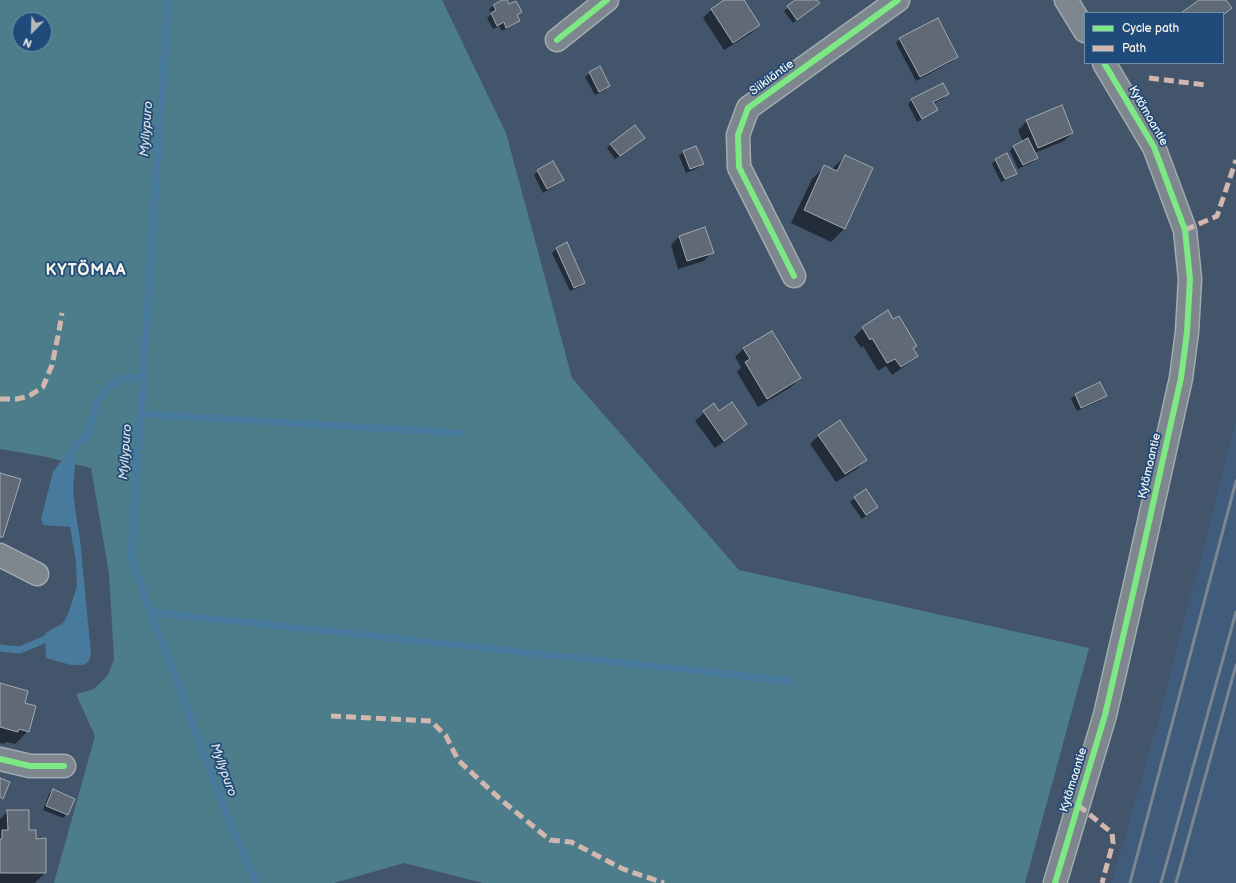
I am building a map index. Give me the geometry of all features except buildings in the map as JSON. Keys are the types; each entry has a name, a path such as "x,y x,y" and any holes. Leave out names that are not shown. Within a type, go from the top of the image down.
{"street":[{"path":"558,40 607,0"},
{"name":"Siikiläntie","path":"794,276 739,167 738,135 748,108 898,0"},
{"path":"1066,0 1084,29"},
{"name":"Kytömaantie","path":"1055,883 1105,716 1181,378 1187,332 1190,279 1185,230 1154,146 1105,64"},
{"path":"0,555 37,574"},
{"path":"0,759 30,766 64,766"}],"shaded area":[{"path":"0,0 442,0 506,133 572,378 739,570 1089,648 1025,883 483,883 404,863 334,883 54,883 95,736 76,694 94,689 108,675 114,659 109,573 91,468 42,456 0,449"},
{"path":"1236,421 1236,883 1112,883 1163,703"},
{"path":"69,451 76,455 73,490 80,539 91,654 89,661 84,665 71,665 46,658 45,635 47,632 63,623 68,614 77,586 76,562 70,527 43,525 41,519 53,472"}],"waterway":[{"name":"Myllypuro","path":"168,0 131,559 230,824 257,883"},
{"path":"70,462 72,452 81,440 89,434 95,407 107,387 121,378 143,377"},
{"path":"141,414 460,433"},
{"path":"151,612 791,681"},
{"path":"0,648 20,650 48,638 53,639"}],"railway":[{"path":"1130,883 1236,481"},
{"path":"1161,883 1236,612"},
{"path":"1176,883 1236,665"}],"marked path":[{"path":"1149,78 1206,85"},
{"path":"1185,230 1217,216 1236,160"},
{"path":"0,399 17,399 29,396 43,387 52,365 62,313"},
{"path":"331,716 431,721 446,736 458,760 500,799 550,840 571,842 623,869 664,883"},
{"path":"1078,805 1112,833 1113,843 1102,883"}],"cycle path":[{"path":"557,40 607,0"},
{"path":"794,276 739,167 738,135 748,108 898,0"},
{"path":"1055,883 1105,715 1181,378 1187,332 1190,279 1185,230 1154,147 1105,64"},
{"path":"0,759 30,766 64,766"}],"district":[{"name":"KYTÖMAA","path":"86,271"}]}
